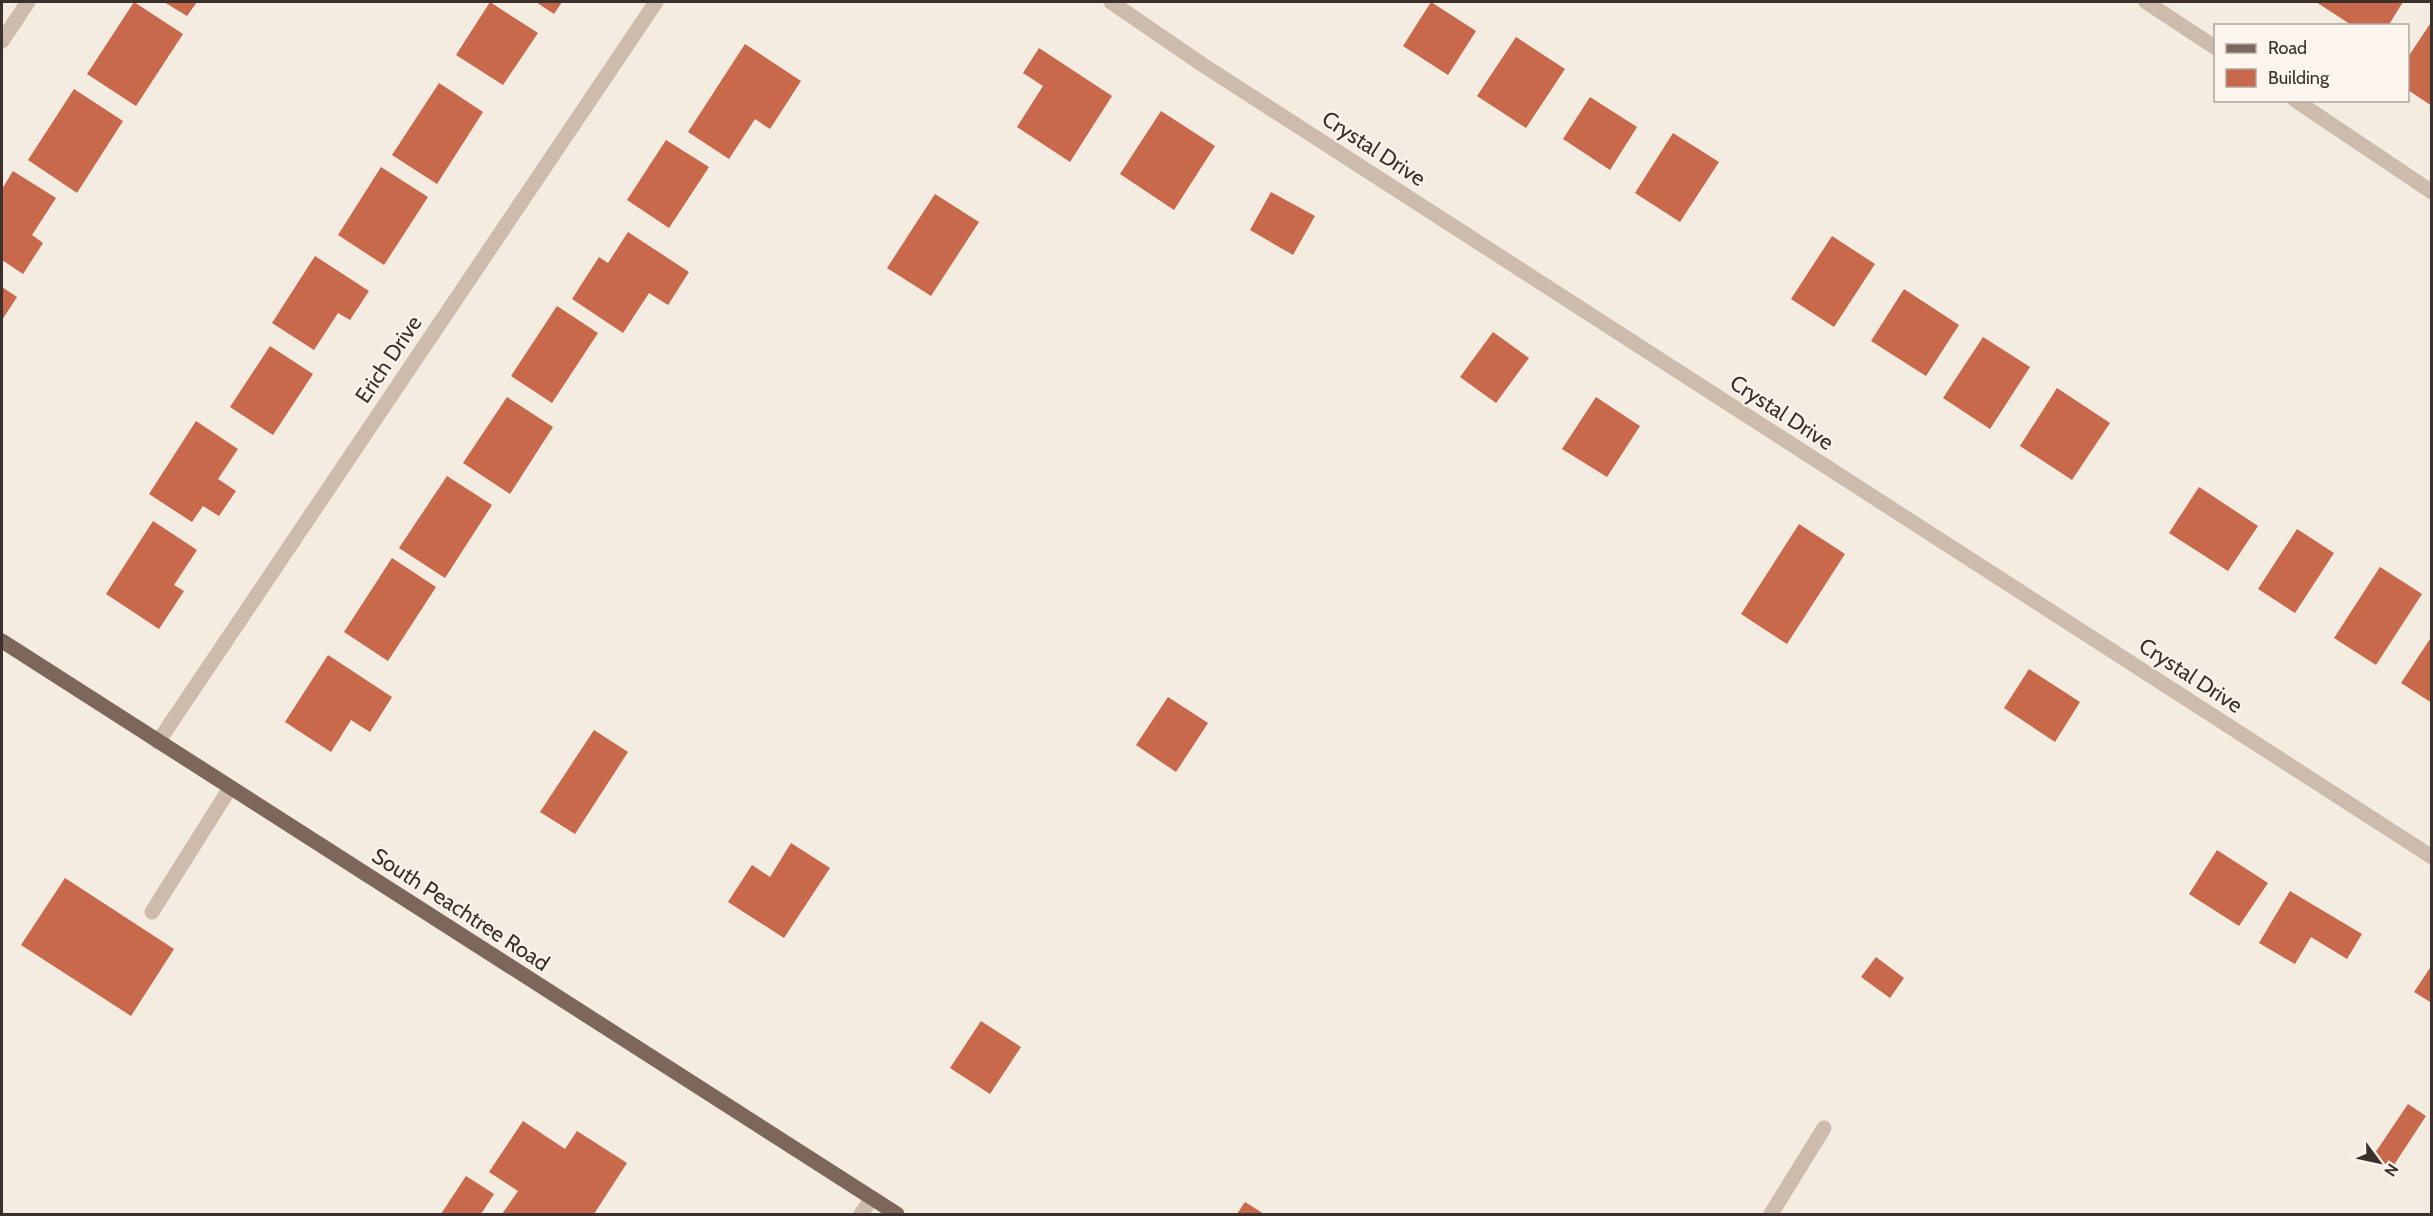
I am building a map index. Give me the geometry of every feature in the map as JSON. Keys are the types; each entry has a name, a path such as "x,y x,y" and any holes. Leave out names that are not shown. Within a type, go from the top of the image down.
{"main road":[{"name":"South Peachtree Road","path":"2,641 897,1215"}],"street":[{"path":"2,42 28,2"},
{"name":"Erich Drive","path":"158,742 656,2"},
{"name":"Crystal Drive","path":"1111,2 1203,65 2432,857"},
{"path":"2146,2 2214,47"},
{"path":"2298,102 2432,192"},
{"path":"152,912 230,788"},
{"path":"1771,1215 1824,1128"},
{"path":"861,1215 872,1198"}],"building":[{"path":"134,2 183,34 136,106 87,74"},
{"path":"164,2 197,2 187,16"},
{"path":"490,2 538,33 503,85 456,55"},
{"path":"536,2 562,2 554,14"},
{"path":"1431,2 1476,31 1448,75 1403,46"},
{"path":"2316,2 2403,2 2389,24 2350,24"},
{"path":"2432,21 2432,106 2409,91 2409,56"},
{"path":"1516,37 1565,69 1526,128 1477,96"},
{"path":"745,44 801,81 770,129 755,119 729,159 688,132"},
{"path":"1039,48 1112,96 1070,162 1017,127 1043,86 1023,73"},
{"path":"439,83 483,112 437,184 392,155"},
{"path":"74,89 123,121 77,193 28,160"},
{"path":"1590,97 1637,127 1610,170 1563,139"},
{"path":"1161,111 1215,146 1174,210 1120,174"},
{"path":"1673,133 1719,162 1680,222 1635,193"},
{"path":"666,140 709,167 669,228 627,200"},
{"path":"381,167 428,197 384,265 338,235"},
{"path":"13,171 56,198 32,235 43,243 23,274 2,260 2,189"},
{"path":"1271,192 1315,216 1293,255 1250,230"},
{"path":"935,194 979,222 931,296 887,268"},
{"path":"628,232 689,272 668,305 649,293 623,333 572,299 599,257 608,263"},
{"path":"1832,236 1875,264 1834,327 1791,299"},
{"path":"315,256 369,291 350,320 338,313 314,350 272,323"},
{"path":"2,287 17,297 2,320"},
{"path":"1904,289 1959,325 1926,376 1871,341"},
{"path":"557,306 598,333 552,403 511,376"},
{"path":"1493,332 1529,358 1496,403 1460,377"},
{"path":"1983,337 2030,367 1990,429 1943,398"},
{"path":"270,346 313,374 273,435 230,407"},
{"path":"2057,388 2110,423 2072,480 2020,446"},
{"path":"507,397 553,427 510,494 463,463"},
{"path":"1596,397 1640,426 1607,477 1562,449"},
{"path":"196,421 238,449 218,479 236,491 219,516 203,506 192,522 149,494"},
{"path":"447,476 492,505 445,578 399,548"},
{"path":"2199,487 2258,526 2228,571 2169,533"},
{"path":"153,521 197,550 174,585 184,591 159,629 106,594"},
{"path":"1799,524 1845,554 1787,644 1741,614"},
{"path":"2297,529 2334,553 2295,613 2258,589"},
{"path":"392,558 436,587 388,661 344,632"},
{"path":"2380,567 2422,594 2376,665 2334,638"},
{"path":"2432,636 2432,703 2401,683"},
{"path":"328,655 392,697 370,732 351,720 331,752 285,722"},
{"path":"2029,669 2080,702 2055,742 2004,708"},
{"path":"1168,697 1208,723 1176,772 1136,745"},
{"path":"594,730 628,752 575,834 540,812"},
{"path":"791,843 830,868 784,938 728,902 752,865 770,877"},
{"path":"2217,850 2268,883 2239,926 2189,894"},
{"path":"65,878 174,949 131,1016 21,945"},
{"path":"2290,891 2362,934 2347,959 2311,937 2295,964 2259,943"},
{"path":"1876,957 1904,978 1890,998 1861,977"},
{"path":"2432,965 2432,1003 2414,992"},
{"path":"981,1021 1021,1047 990,1094 950,1068"},
{"path":"2408,1104 2426,1116 2392,1168 2373,1156"},
{"path":"523,1121 565,1149 577,1131 627,1163 594,1214 502,1214 518,1191 489,1172"},
{"path":"466,1176 494,1194 481,1214 441,1214"},
{"path":"1245,1202 1264,1214 1237,1214"}]}
